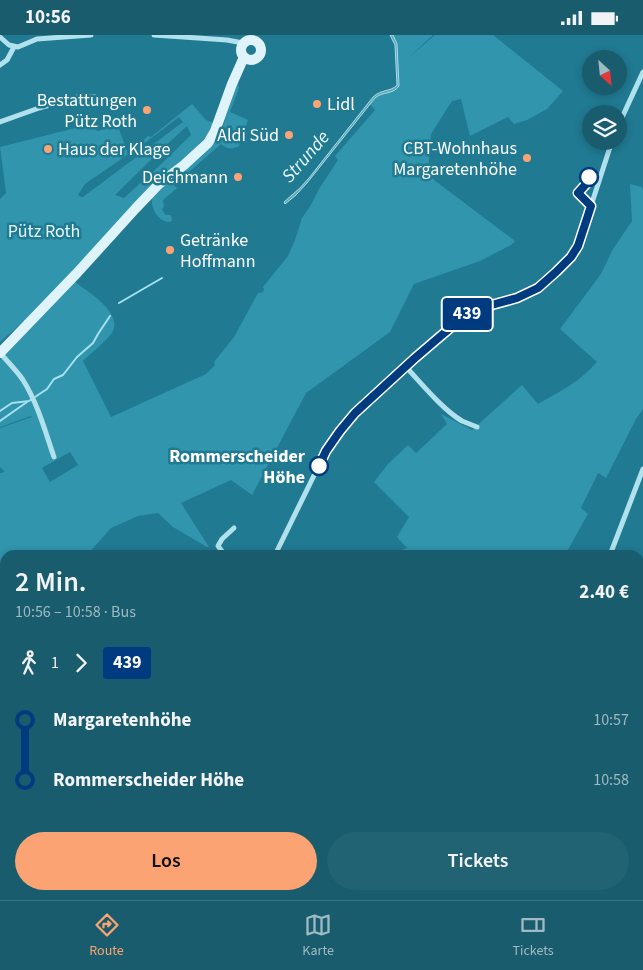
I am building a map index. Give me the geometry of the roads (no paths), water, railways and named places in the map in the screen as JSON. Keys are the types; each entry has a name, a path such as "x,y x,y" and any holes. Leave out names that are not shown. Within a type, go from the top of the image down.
{"main road":[{"path":"258,38 260,53 258,56 251,59 244,57 240,50 243,43 258,38"},
{"path":"0,353 136,208 160,184 208,143 218,126 232,84 244,57"}],"street":[{"path":"0,37 7,44 21,47 37,39 91,35"},
{"path":"154,35 227,40 243,43"},
{"path":"0,65 7,60 14,47"},
{"path":"627,107 643,72"},
{"path":"0,122 78,97 95,97"},
{"path":"277,550 326,451 355,413 470,311 517,298 538,288 571,257 578,246 609,150"},
{"path":"0,353 22,379 31,394 39,411 54,457"},
{"path":"406,367 451,412 462,421 477,427"},
{"path":"612,550 643,469"},
{"path":"221,550 218,546 222,539 234,528"}],"waterway":[{"name":"Strunde","path":"119,303 162,278"},
{"name":"Strunde","path":"0,411 12,403 29,401 47,389 54,379 63,375 77,357 93,343 110,316"},
{"name":"Strunde","path":"0,421 27,402"}],"place":[{"name":"Lidl","path":"317,104"},
{"name":"Bestattungen Pütz Roth","path":"147,110"},
{"name":"Aldi Süd","path":"289,135"},
{"name":"Haus der Klage","path":"48,149"},
{"name":"CBT-Wohnhaus Margaretenhöhe","path":"527,158"},
{"name":"Deichmann","path":"238,177"},
{"name":"Getränke Hoffmann","path":"170,250"},
{"name":"Rommerscheider Höhe","path":"319,466"}],"park label":[{"name":"Pütz Roth","path":"44,231"}]}
